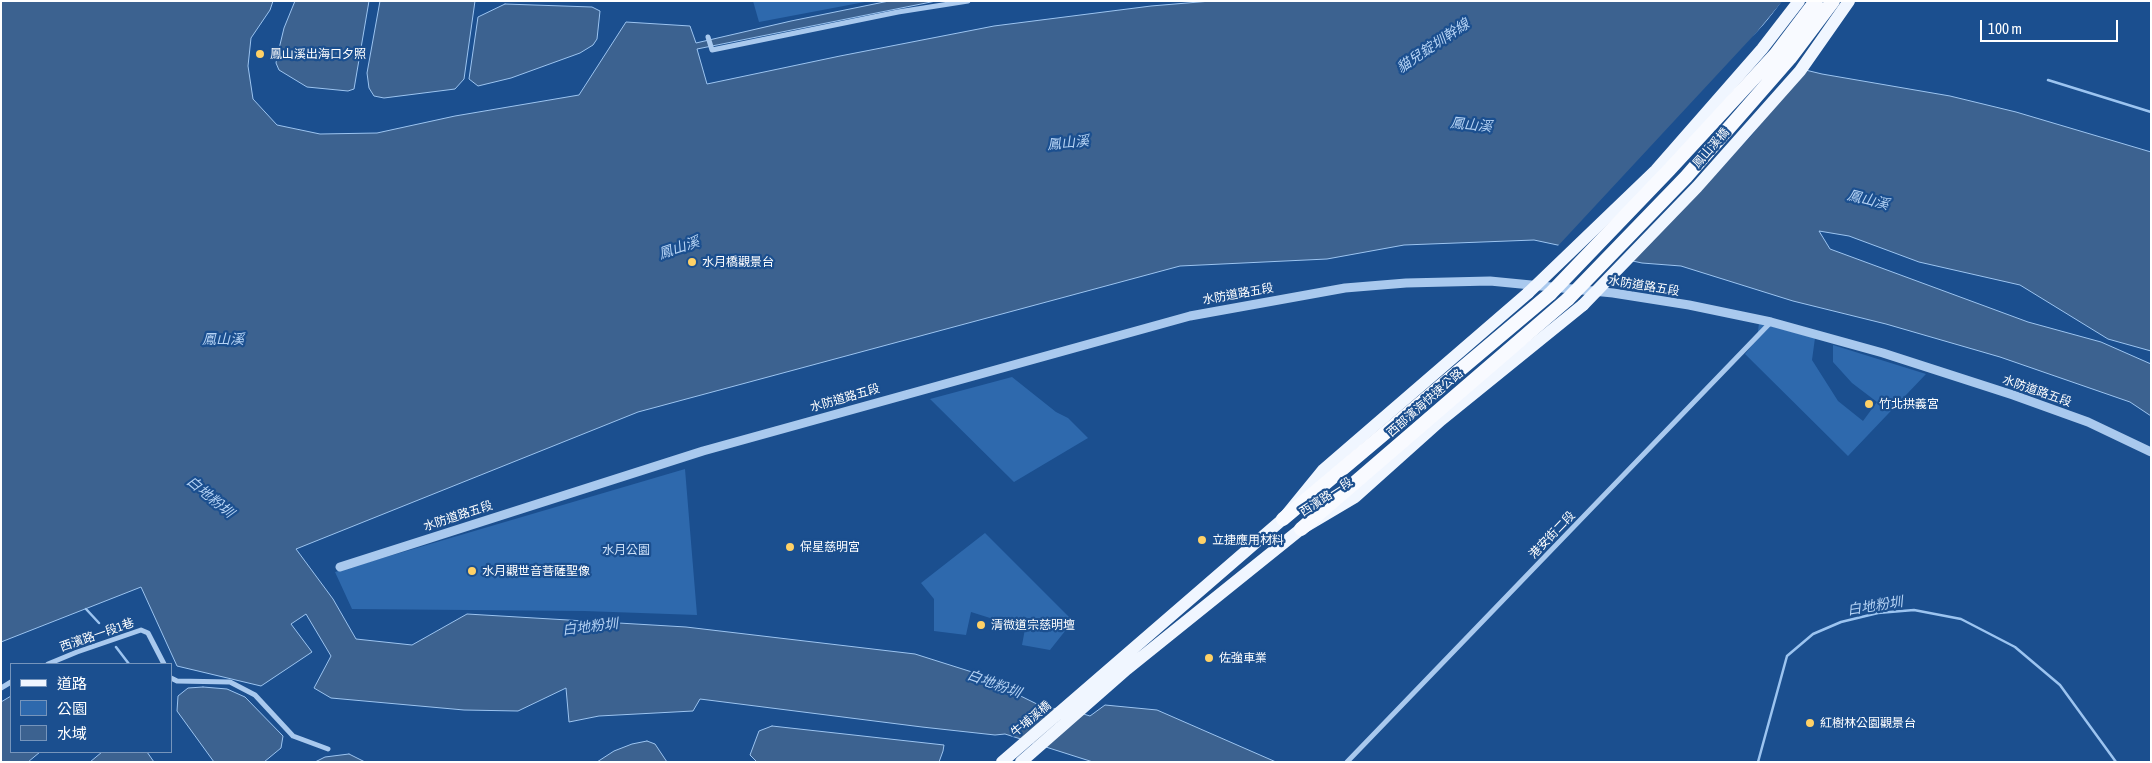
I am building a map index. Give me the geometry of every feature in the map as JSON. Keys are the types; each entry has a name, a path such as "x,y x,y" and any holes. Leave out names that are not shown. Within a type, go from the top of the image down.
{"highway":[{"name":"鳳山溪橋","path":"1550,294 1670,170 1776,54 1816,1"},
{"name":"鳳山溪橋","path":"1568,299 1686,177 1790,58 1833,1"},
{"name":"西部濱海快速公路","path":"1283,519 1550,294"},
{"name":"西部濱海快速公路","path":"1301,529 1568,299"}],"main road":[{"name":"西濱路一段","path":"1076,706 1100,676 1283,519 1323,470 1528,293 1656,170 1762,49 1799,1"},
{"name":"鳳山溪橋","path":"1582,304 1697,187 1800,71 1849,1"},
{"name":"西濱路一段","path":"1076,706 1127,669 1301,529 1355,497 1441,420 1582,304"},
{"name":"牛埔溪橋","path":"1021,762 1076,706"},
{"name":"牛埔溪橋","path":"1004,759 1076,706"}],"street":[{"path":"708,37 712,50 898,12 968,1"},
{"name":"水防道路五段","path":"340,567 694,454 997,368 1190,316 1335,290 1406,283 1490,281 1613,293 1689,305 1771,322 1883,353 2014,395 2088,422 2151,452"},
{"name":"港安街二段","path":"1347,762 1771,322"},
{"name":"西濱路一段1巷","path":"50,663 141,630 148,633 163,663"},
{"path":"172,678 177,681 230,682 255,695 293,736 328,749"}],"green space":[{"path":"753,1 870,1 759,22"},
{"path":"1759,323 1815,338 1812,360 1838,401 1863,421 1877,402 1852,383 1833,362 1833,345 1926,374 1848,456 1745,354 1757,339"},
{"path":"1012,377 1056,412 1068,418 1088,438 1014,482 930,399"},
{"name":"水月公園","path":"685,469 697,615 584,611 352,609 335,572"},
{"path":"985,533 1073,621 1050,650 1022,645 1025,629 971,612 966,635 934,631 934,599 921,583"}],"water":[{"name":"鳳山溪","path":"1,1 273,1 270,10 251,38 248,66 253,99 277,125 320,134 377,133 455,116 579,95 626,22 690,26 696,43 889,1 936,1 697,49 707,84 994,26 1151,6 1211,1 1788,1 1782,2 1739,54 1822,74 1950,96 2016,112 2151,152 2151,351 2108,339 2020,285 1919,262 1849,236 1819,231 1830,249 2028,322 2101,342 2151,364 2151,416 2130,402 2000,357 1886,324 1793,301 1681,266 1642,263 1534,240 1404,245 1327,259 1180,266 638,412 296,549 333,599 356,639 412,645 467,614 686,627 915,654 972,672 1049,710 1061,707 1090,716 1105,705 1157,710 1276,762 1093,762 1005,734 995,735 922,727 700,699 693,711 599,716 569,722 566,688 518,711 464,710 331,698 314,688 331,656 306,614 291,624 312,652 261,686 177,666 141,587 1,642"},
{"path":"295,1 369,1 354,89 348,91 307,87 279,70 276,63 278,53 284,28"},
{"path":"380,1 475,1 464,79 455,89 384,98 374,96 369,88 367,73"},
{"path":"505,4 592,7 600,11 597,39 593,45 580,53 511,78 478,86 469,79 478,17"},
{"path":"188,688 227,689 245,697 283,736 281,748 264,762 214,762 177,711 178,696"},
{"path":"10,697 10,753 39,753 28,762 1,762 1,702"},
{"path":"772,726 944,745 939,762 757,762 750,755 759,731"},
{"path":"647,741 655,744 667,762 597,762 614,751"},
{"path":"101,753 148,753 154,762 90,762"},
{"path":"349,754 365,762 315,762 325,757"}],"pier":[{"path":"1782,1 1790,1 1783,4 1743,53 1806,67 1751,136 1630,263 1556,248 1767,21"}],"waterway":[{"path":"2048,80 2151,112"},
{"path":"86,609 99,623"},
{"name":"白地粉圳","path":"1758,762 1787,656 1813,634 1841,622 1878,613 1914,610 1961,619 2015,647 2060,685 2116,762"},
{"path":"116,647 128,663"}],"place":[{"name":"鳳山溪出海口夕照","path":"260,54"},
{"name":"水月橋觀景台","path":"692,262"},
{"name":"竹北拱義宮","path":"1869,404"},
{"name":"立捷應用材料","path":"1202,540"},
{"name":"保星慈明宮","path":"790,547"},
{"name":"水月觀世音菩薩聖像","path":"472,571"},
{"name":"清微道宗慈明壇","path":"981,625"},
{"name":"佐強車業","path":"1209,658"},
{"name":"紅樹林公園觀景台","path":"1810,723"}],"water label":[{"name":"貓兒錠圳幹線","path":"1433,46"}]}
